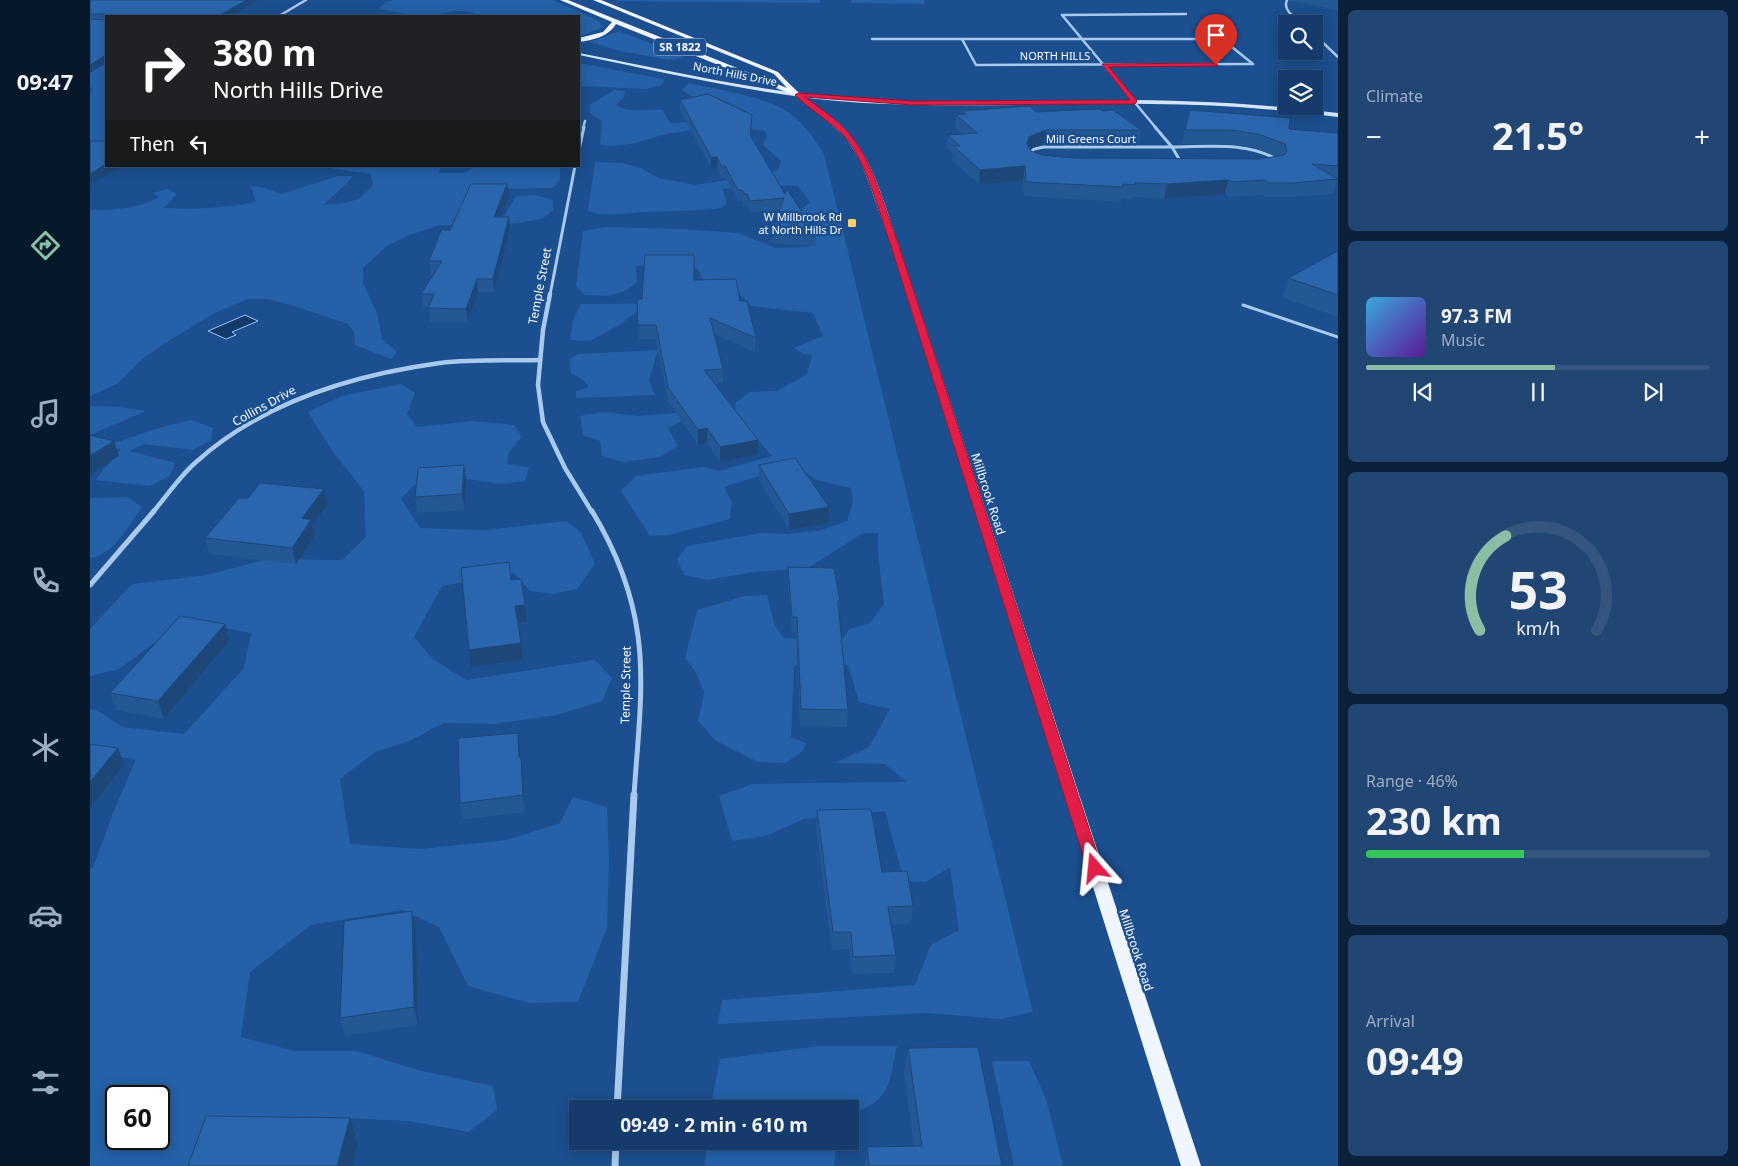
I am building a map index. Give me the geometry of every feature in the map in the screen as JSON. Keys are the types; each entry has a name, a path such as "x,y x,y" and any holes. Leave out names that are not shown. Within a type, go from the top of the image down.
{"main road":[{"name":"Millbrook Road","path":"563,0 798,95 828,117 849,138 863,160 890,234 1191,1166"},
{"name":"SR 1822","path":"596,0 776,73 798,95"},
{"path":"580,40 607,33 615,21"},
{"name":"North Hills Drive","path":"580,54 746,87 798,95 913,103 1135,102 1250,106 1338,116"}],"street":[{"path":"281,15 306,0"},
{"path":"1287,0 1285,4 1286,10 1292,15"},
{"name":"Mill Greens Court","path":"1172,147 1062,15 1186,14"},
{"path":"872,39 1083,39"},
{"name":"NORTH HILLS","path":"962,39 976,65 1253,64 1222,39 1083,39"},
{"path":"1323,43 1338,57"},
{"path":"580,145 585,121"},
{"name":"Mill Greens Court","path":"1030,162 1029,153 1034,149 1044,147 1172,147 1264,152 1279,161 1280,166"},
{"path":"1172,147 1186,168 1176,168"},
{"name":"Temple Street","path":"576,167 542,330 538,385 543,422 565,468 600,525 624,575 638,635 640,669 617,1100"},
{"name":"Collins Drive","path":"90,585 130,541 193,464 214,447 256,419 292,400 371,375 442,363 539,360"},
{"path":"615,1166 616,1150"}],"lane":[{"path":"1243,304 1338,337"}],"shaded area":[{"path":"393,0 553,0 597,20 603,27 580,37 580,15 474,15 475,13 457,11 436,15 396,15 403,14 378,9 386,2"},
{"path":"615,0 820,0 820,3 619,1"},
{"path":"851,0 924,0 925,4 852,3"},
{"path":"619,31 657,46 661,52 680,55 684,58 668,60 620,51 590,42"},
{"path":"90,52 97,64 105,63 105,145 90,148 90,94 93,88 90,87"},
{"path":"580,63 664,79 662,85 647,89 580,86"},
{"path":"689,83 750,96 783,109 801,123 824,154 1033,1012 1000,1019 926,1013 718,1024 722,1000 915,985 931,945 959,930 950,867 926,882 904,881 885,811 804,819 766,836 732,841 719,796 752,784 907,782 885,764 835,763 869,747 890,709 859,702 848,665 794,666 791,737 806,743 803,751 786,763 758,762 716,741 698,721 704,693 696,672 685,658 697,610 745,596 767,595 775,626 784,638 841,641 849,629 870,623 884,604 878,553 878,533 863,533 808,568 755,572 707,580 684,575 677,559 687,546 761,533 788,534 821,530 847,521 853,502 851,488 816,480 803,471 772,472 724,487 732,502 730,519 669,535 650,536 621,491 636,476 703,467 719,471 772,456 735,414 736,402 750,392 777,391 807,374 812,355 803,354 794,348 823,336 813,313 751,306 736,292 720,287 706,286 697,268 676,265 636,266 637,282 625,291 613,295 585,295 576,286 583,231 607,227 739,233 775,248 809,247 819,221 803,217 801,210 810,202 798,186 765,185 723,189 727,203 722,208 610,214 588,211 595,162 623,163 640,168 659,178 694,185 768,174 778,170 781,161 763,145 767,136 765,131 754,129 718,128 695,130 672,133 618,146 600,145 602,121 590,113 590,105 614,90 625,91 624,97 616,105 621,108 663,110 670,123 692,122 695,98 682,90"},
{"path":"321,167 441,167 439,173 464,173 475,167 560,167 560,180 553,188 485,189 459,218 503,218 516,196 535,195 553,200 553,210 542,219 510,224 439,225 407,236 387,246 363,268 363,283 377,313 382,339 397,352 391,359 355,345 354,332 348,324 268,299 247,299 213,314 167,342 142,359 117,384 90,396 90,210 134,206 159,197 153,193 168,189 177,194 164,208 199,209 233,206 256,202 251,186 281,194 338,176 352,176 344,187 323,205 339,204 359,199 373,185 371,174"},
{"path":"678,303 635,313 621,324 590,341 570,340 573,320 581,304"},
{"path":"245,315 258,321 232,332 236,335 226,339 208,331"},
{"path":"658,350 649,380 655,395 576,398 576,391 589,387 583,380 571,373 570,359 578,354"},
{"path":"401,384 415,393 407,414 417,427 473,421 514,425 522,437 509,452 507,464 529,467 525,481 499,484 469,479 419,480 401,499 420,528 486,530 566,521 581,532 595,564 577,589 553,594 530,591 514,573 442,586 414,637 433,659 466,680 595,660 612,678 602,701 557,715 494,724 443,723 412,740 375,752 340,779 350,844 420,849 507,840 560,823 573,797 607,807 609,861 607,928 578,1002 529,1003 468,986 439,927 402,910 311,925 250,972 241,1037 295,1051 357,1051 418,1070 493,1086 497,1110 469,1132 408,1121 323,1117 219,1120 189,1166 90,1166 90,868 93,868 113,813 136,759 90,755 90,709 97,710 122,727 184,734 244,668 251,633 196,623 154,643 119,669 90,676 90,629 132,584 207,575 268,559 342,560 366,537 364,491 333,452 308,412 342,396"},
{"path":"90,406 118,407 146,411 90,435"},
{"path":"602,412 639,416 687,412 694,415 668,428 678,446 660,457 624,462 602,456 600,441 583,435 580,416"},
{"path":"190,420 213,428 211,440 193,450 144,444 129,451 175,463 170,476 150,486 95,480 121,449 90,446 90,436 106,446 158,428"},
{"path":"128,497 142,507 114,545 99,556 90,558 90,498"},
{"path":"819,1046 897,1046 886,1089 874,1103 859,1111 859,1100 712,1100 720,1059"},
{"path":"992,1061 1029,1061 1046,1099 1063,1166 1014,1166"},
{"path":"706,1150 836,1150 834,1166 705,1166"}],"building":[{"path":"90,0 247,0 220,15 90,14"},
{"path":"90,19 105,20 105,56 90,65"},
{"path":"708,94 752,115 750,135 785,194 787,189 816,234 772,231 784,198 750,201 747,194 744,194 742,190 738,190 725,166 722,167 717,157 711,157 680,100"},
{"path":"1030,106 1036,112 1113,110 1141,130 1046,130 1029,137 1027,144 1031,151 1042,155 1072,158 1260,159 1284,155 1287,152 1285,144 1258,134 1231,130 1185,130 1190,110 1290,118 1289,129 1338,133 1338,166 1312,164 1338,179 1292,183 1268,183 1265,180 1232,182 1228,180 1167,184 1135,183 1135,185 1123,184 1123,187 1026,182 1025,166 980,170 953,146 960,146 948,135 977,133 956,115 966,114 962,111"},
{"path":"90,141 105,141 105,165 90,174"},
{"path":"471,184 507,184 494,217 509,217 493,279 477,279 466,309 428,308 434,294 421,294 442,261 429,261 441,230 450,230"},
{"path":"1338,251 1338,295 1288,278"},
{"path":"645,255 694,255 694,280 736,279 740,301 747,301 756,338 710,318 723,369 704,370 758,440 720,447 707,428 698,430 668,387 656,325 638,325 637,299 642,299"},
{"path":"90,435 114,441 90,456"},
{"path":"795,458 829,507 789,514 759,465"},
{"path":"464,465 462,494 415,497 418,468"},
{"path":"260,483 324,489 302,518 311,520 292,548 205,538 239,498 248,498"},
{"path":"509,562 511,580 521,579 525,605 515,606 521,643 469,650 461,568"},
{"path":"788,567 834,568 840,601 838,601 848,710 801,709 797,617 792,617"},
{"path":"180,616 225,624 158,701 110,693"},
{"path":"518,733 523,795 460,803 458,738"},
{"path":"90,744 118,748 90,782"},
{"path":"871,809 882,872 907,871 913,906 888,907 896,955 853,957 851,932 833,932 817,810"},
{"path":"412,911 414,1007 340,1018 344,921"},
{"path":"978,1047 1002,1166 869,1166 867,1147 922,1146 908,1048"},
{"path":"206,1116 350,1118 337,1166 188,1166"}],"place":[{"name":"W Millbrook Rd at North Hills Dr","path":"852,223"}],"route":[{"path":"1095,868 894,243 863,160 849,138 828,117 798,95 842,100 913,103 1135,102 1104,65 1216,65"}]}
